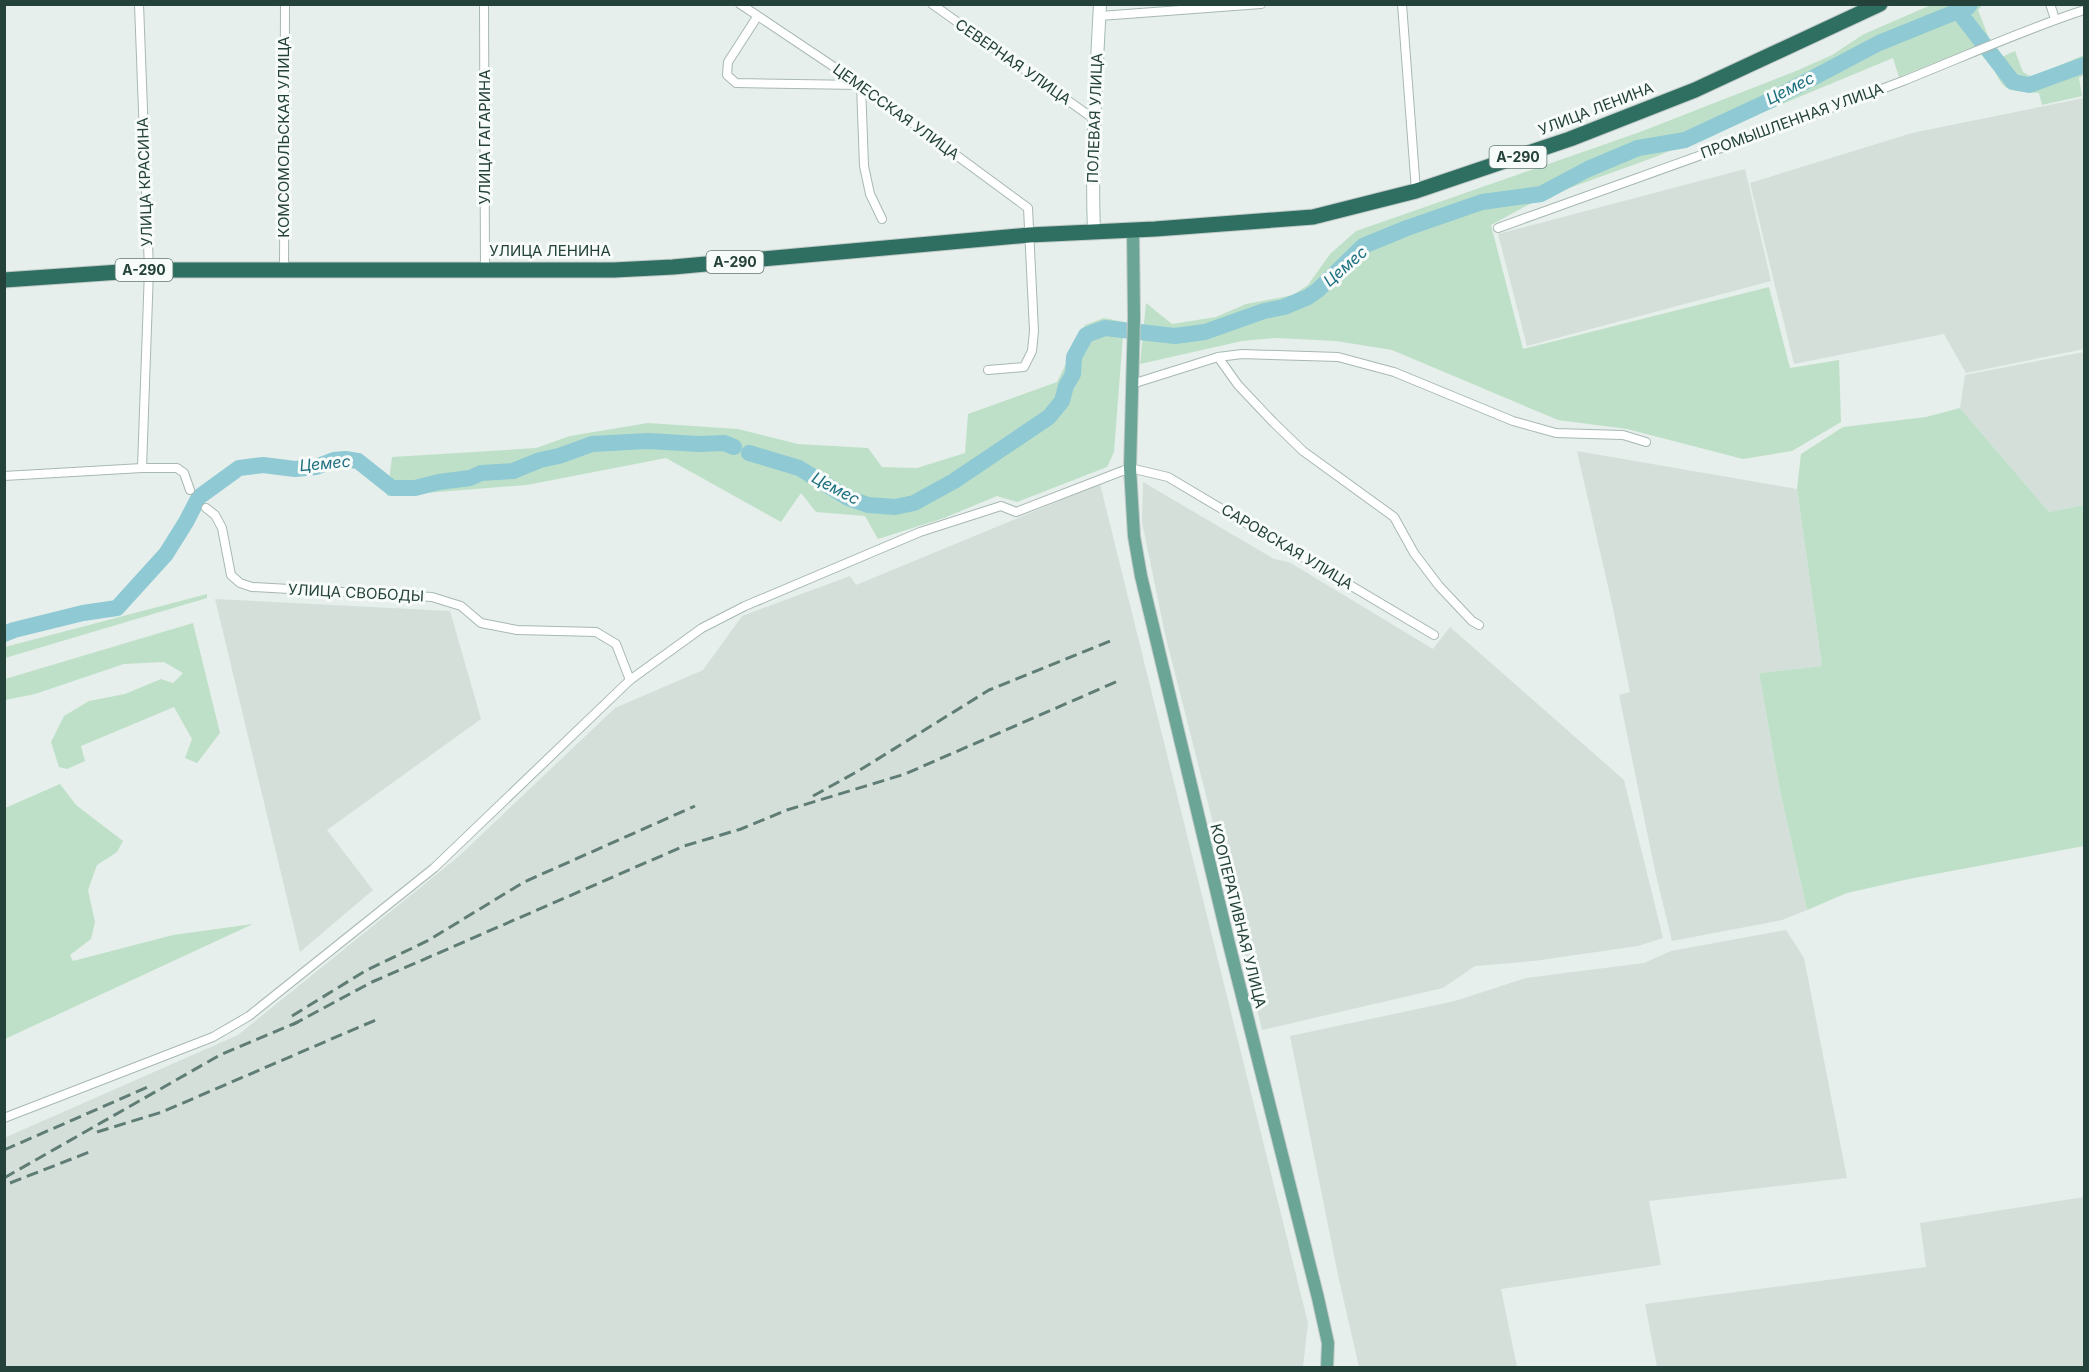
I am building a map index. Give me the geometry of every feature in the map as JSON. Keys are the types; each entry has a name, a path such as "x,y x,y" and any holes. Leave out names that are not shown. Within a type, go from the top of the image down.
{"highway":[{"name":"УЛИЦА ЛЕНИНА","path":"4,280 149,270 614,270 673,267 1029,235 1313,217 1416,191 1570,139 1695,90 1880,4"}],"main road":[{"name":"ПОЛЕВАЯ УЛИЦА","path":"1094,232 1094,119 1100,10"},
{"name":"КООПЕРАТИВНАЯ УЛИЦА","path":"1133,230 1134,536 1141,576 1227,933 1318,1298 1328,1343 1327,1368"}],"street":[{"name":"УЛИЦА КРАСИНА","path":"139,4 149,270 142,468"},
{"name":"КОМСОМОЛЬСКАЯ УЛИЦА","path":"284,270 285,4"},
{"name":"УЛИЦА ГАГАРИНА","path":"484,4 485,269"},
{"name":"ЦЕМЕССКАЯ УЛИЦА","path":"740,4 861,85 1028,208 1029,235"},
{"name":"СЕВЕРНАЯ УЛИЦА","path":"932,4 1094,119"},
{"path":"1100,10 1261,4"},
{"path":"1402,4 1416,191"},
{"path":"2050,4 2055,19"},
{"name":"ПРОМЫШЛЕННАЯ УЛИЦА","path":"1498,228 1767,131 2055,19 2085,10"},
{"path":"757,17 728,62 727,75 736,82 861,85 864,166 870,194 882,219"},
{"path":"988,370 1024,367 1032,351 1034,331 1029,235"},
{"path":"1132,384 1218,357 1242,354 1338,357 1394,372 1513,421 1556,433 1623,435 1646,442"},
{"path":"1218,357 1238,385 1272,422 1303,450 1394,517 1414,553 1439,586 1472,621 1479,625"},
{"path":"4,476 177,468 184,473 190,490"},
{"path":"4,1118 213,1037 249,1016 434,868 630,680 702,628 746,606 920,532 1001,506 1016,512 1133,469"},
{"name":"САРОВСКАЯ УЛИЦА","path":"1133,469 1168,477 1434,635"},
{"name":"УЛИЦА СВОБОДЫ","path":"206,508 215,515 222,528 231,575 240,583 252,587 432,597 461,606 481,623 517,630 597,632 616,644 630,680"}],"shaded area":[{"path":"2084,98 2084,349 1966,373 1944,334 1794,364 1750,183 1912,133"},
{"path":"1745,169 1771,281 1527,346 1498,234"},
{"path":"2084,352 2084,505 2049,512 1960,408 1965,375"},
{"path":"1577,451 1797,489 1822,666 1759,673 1780,791 1807,910 1782,920 1672,941 1655,871 1619,695 1630,692"},
{"path":"1143,482 1274,559 1289,562 1433,649 1450,627 1624,780 1663,938 1638,946 1534,961 1475,966 1443,988 1262,1030 1165,634 1142,522"},
{"path":"1100,484 1308,1323 1303,1367 5,1367 4,1138 238,1035 458,857 615,708 703,670 742,616 850,576 856,585"},
{"path":"215,599 450,611 481,719 327,830 373,890 300,952"},
{"path":"1786,930 1804,958 1847,1178 1649,1201 1661,1265 1501,1289 1517,1367 1359,1367 1290,1036 1455,1001 1526,978 1644,963 1671,951"},
{"path":"2084,1197 2084,1367 1657,1367 1645,1304 1926,1267 1920,1223"}],"green space":[{"path":"1931,5 1982,5 1978,10 1990,41 1899,77 1893,58 1655,157 1539,199 1491,225 1523,349 1769,287 1790,368 1839,360 1841,422 1792,451 1743,459 1627,429 1558,420 1392,350 1336,341 1276,338 1242,341 1140,364 1146,303 1172,324 1216,317 1246,304 1293,295 1308,285 1330,254 1356,231 1640,132 1796,71 1832,55 1864,34"},
{"path":"2015,51 2023,72 2032,77 2084,55 2084,75 2079,78 2082,96 2042,105 2039,93 2013,90 2003,85 1991,62"},
{"path":"1104,318 1124,322 1114,452 1107,467 1017,502 997,496 944,518 878,539 865,516 816,512 801,493 781,522 666,458 527,485 387,496 392,457 536,448 570,436 648,423 738,429 798,444 868,448 882,467 917,468 965,453 968,414 1057,382 1085,325"},
{"path":"1960,408 2049,512 2084,505 2084,846 1847,893 1807,910 1780,791 1759,673 1822,666 1797,489 1801,454 1843,427 1926,417"},
{"path":"207,594 207,598 5,658 5,647"},
{"path":"193,623 220,733 197,763 185,758 192,739 174,707 81,746 85,761 67,769 59,767 51,742 64,716 89,701 125,694 161,679 173,683 183,673 164,662 124,664 35,694 5,700 5,679"},
{"path":"60,784 76,805 123,841 117,852 97,865 88,890 95,922 91,939 70,955 73,961 173,935 253,924 5,1039 5,808"}],"waterway":[{"name":"Цемес","path":"749,453 799,468 848,498 868,505 895,507 914,503 954,481 1049,417 1062,401 1066,386 1073,374 1074,357 1086,335 1105,328 1175,336 1205,332 1264,311 1284,307 1318,290 1363,246 1482,202 1541,194 1588,169 1638,148 1685,140 1771,100 1879,43 1968,7 1970,4"},
{"name":"Цемес","path":"1958,11 2013,82 2029,85 2084,65"},
{"name":"Цемес","path":"4,634 83,613 117,608 166,554 199,497 239,468 263,465 295,469 316,467 334,460 345,459 358,461 392,488 415,488 470,478 481,473 513,471 592,444 648,441 724,443 734,447"}],"railway":[{"path":"813,796 860,770 989,690 1110,641"},
{"path":"292,1025 372,982 684,846 741,829 787,810 905,774 1118,681"},
{"path":"292,1016 365,971 429,940 524,882 695,806"},
{"path":"97,1132 162,1112 378,1019"},
{"path":"4,1178 220,1055 298,1022"},
{"path":"4,1150 150,1086"},
{"path":"10,1183 92,1151"}]}
